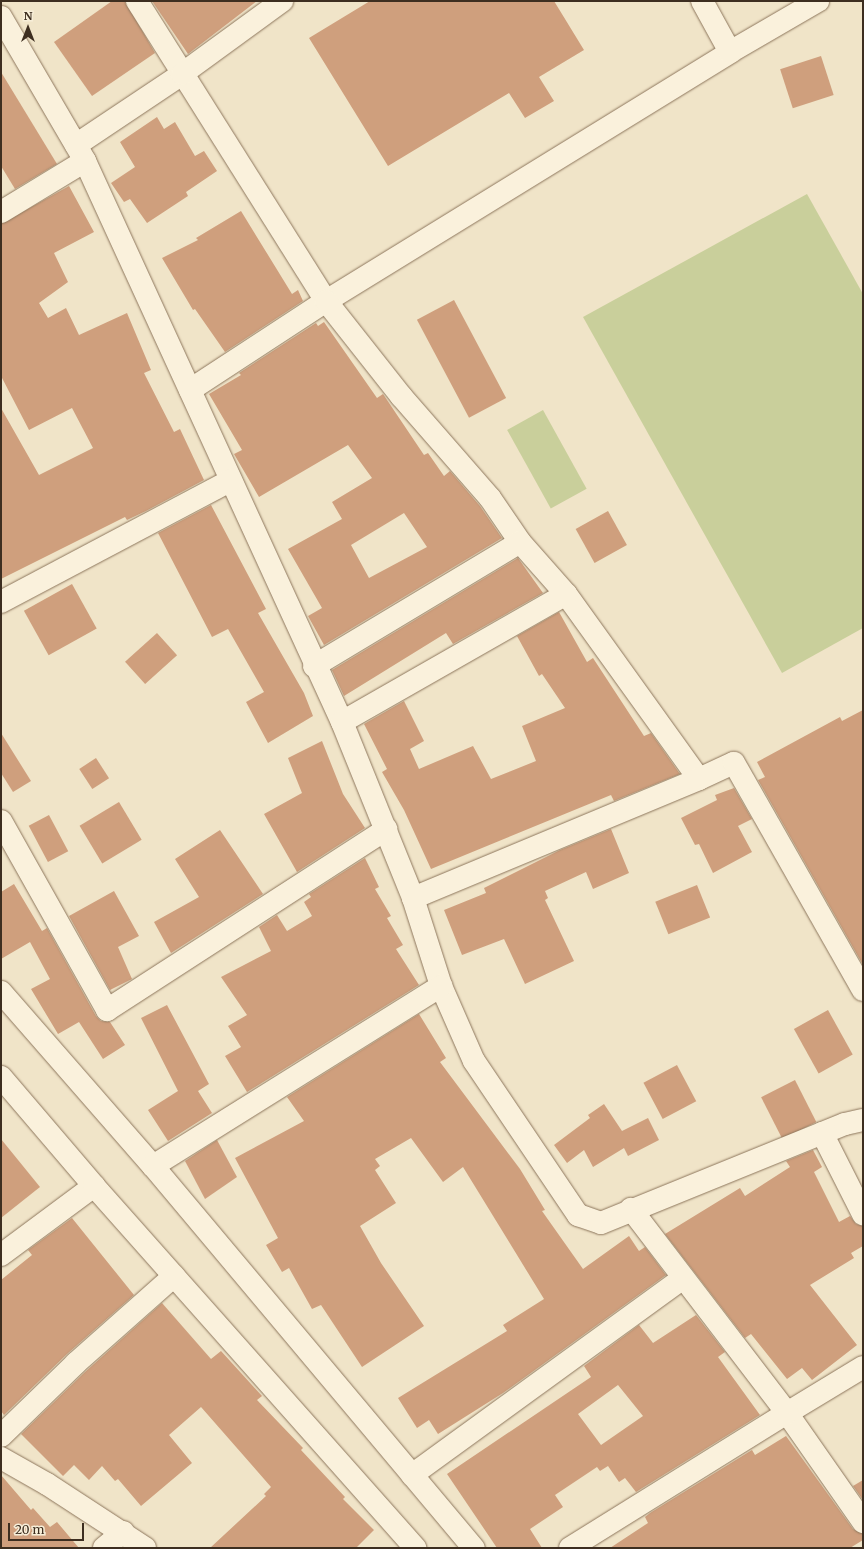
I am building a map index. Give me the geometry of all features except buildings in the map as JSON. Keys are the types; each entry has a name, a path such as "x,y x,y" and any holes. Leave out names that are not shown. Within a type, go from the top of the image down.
{"street":[{"path":"137,1 326,301 401,396 490,498 520,542 566,594 699,779"},
{"path":"1,212 182,74 282,1"},
{"path":"702,1 730,52"},
{"path":"190,390 326,301 730,52 818,1"},
{"path":"1,17 80,153 190,390 314,666 342,722 387,829 413,898 441,986 474,1061 578,1215 600,1223 631,1209 822,1133 845,1124 863,1120"},
{"path":"1,602 231,480"},
{"path":"314,666 520,542"},
{"path":"342,722 566,594"},
{"path":"413,898 734,763 863,990"},
{"path":"1,821 108,1010 387,829"},
{"path":"153,1166 441,986"},
{"path":"1,992 153,1166 474,1548"},
{"path":"1,1077 94,1186 415,1548"},
{"path":"822,1133 863,1214"},
{"path":"1,1255 94,1186"},
{"path":"631,1209 787,1413 863,1522"},
{"path":"1,1436 76,1363 174,1276"},
{"path":"412,1475 683,1278"},
{"path":"570,1548 863,1367"},
{"path":"1,1458 47,1484 123,1532 145,1548"},
{"path":"104,1548 123,1532"}],"green space":[{"path":"807,194 863,294 863,628 782,673 583,317"},
{"path":"543,410 587,489 551,509 507,430"}]}
